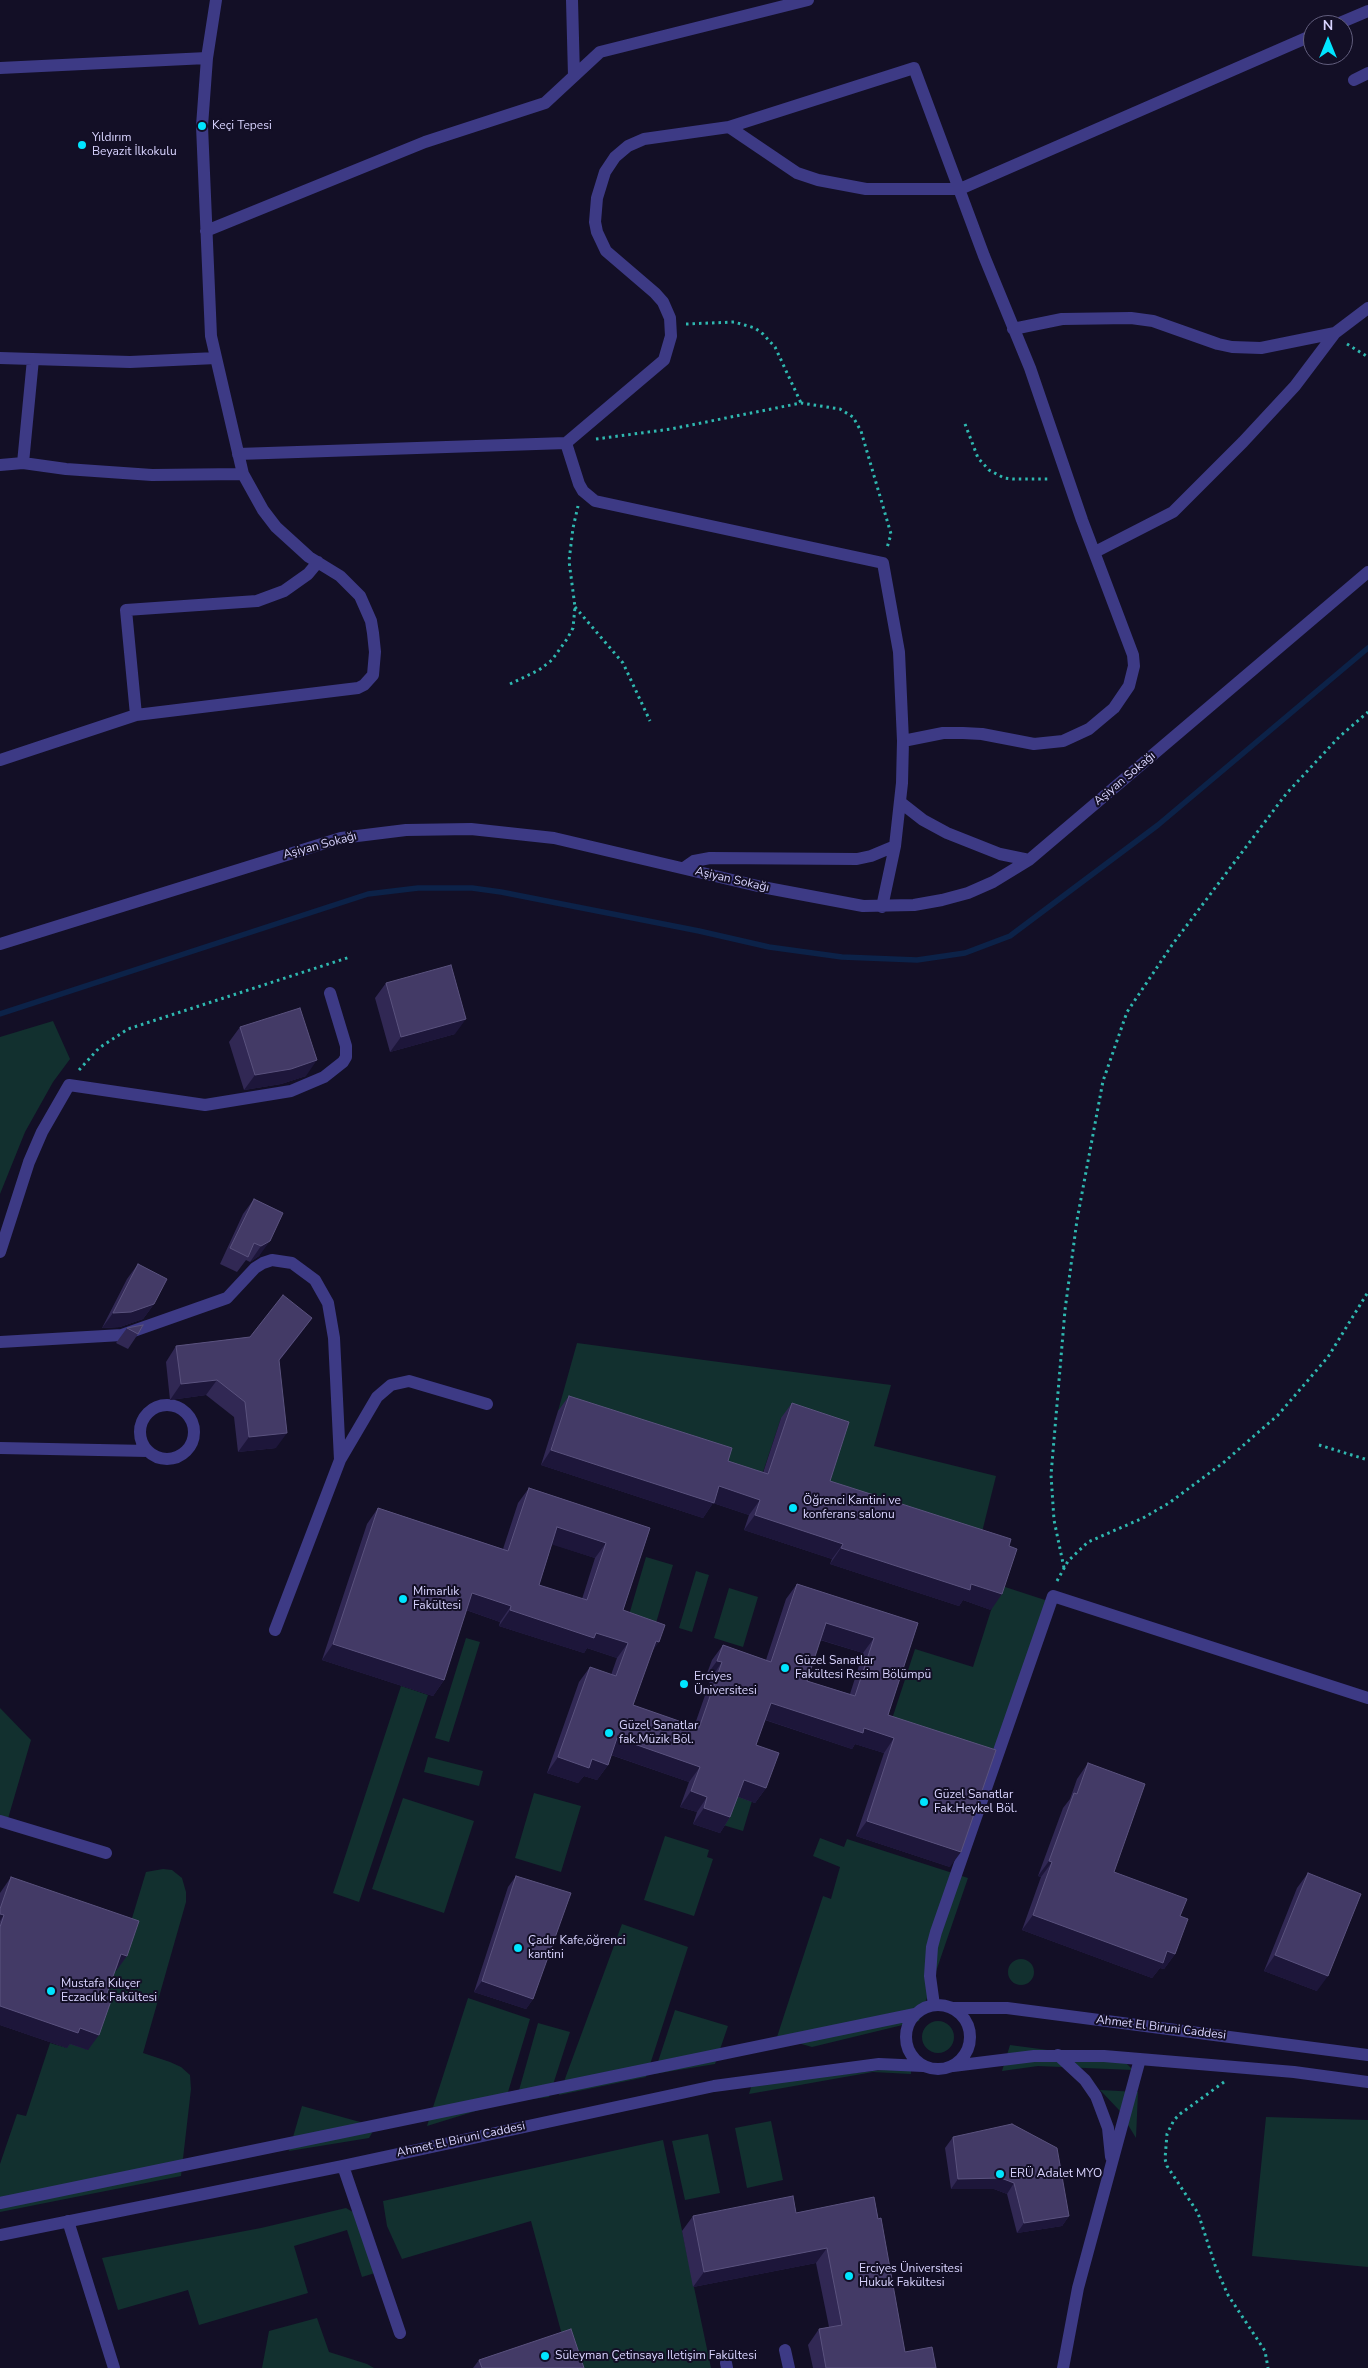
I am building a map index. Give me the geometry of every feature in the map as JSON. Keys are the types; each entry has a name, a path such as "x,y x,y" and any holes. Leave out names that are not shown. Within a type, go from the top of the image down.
{"street":[{"path":"0,760 136,715 358,688 370,680 374,670 373,634 368,614 360,596 351,586 292,543 276,527 259,505 243,474 238,454 211,336 202,126 206,58 216,0"},
{"path":"572,0 574,76"},
{"path":"206,231 424,142 545,103 600,52 808,0"},
{"path":"1353,17 1368,11"},
{"path":"729,127 797,173 818,180 866,190 960,190 1303,39"},
{"path":"0,68 206,58"},
{"path":"238,454 566,443 664,360 671,336 668,312 656,293 614,259 600,242 595,222 600,184 615,157 636,142 729,127 914,68 1013,329 1030,368 1068,480 1133,655 1133,677 1114,708 1089,729 1063,741 1018,743 1000,737 963,733 943,733 903,741"},
{"path":"1354,80 1368,73"},
{"path":"1095,552 1173,512 1243,442 1295,386 1335,333 1368,308"},
{"path":"1013,329 1062,319 1131,318 1153,321 1218,344 1246,348 1261,348 1335,333"},
{"path":"0,358 130,362 216,358"},
{"path":"23,463 33,358"},
{"path":"566,443 583,491 595,501 883,564 899,652 903,741 900,802 895,846 882,906"},
{"path":"0,465 23,463 74,470 143,475 243,474"},
{"path":"136,715 126,610 256,601 284,591 297,583 318,562"},
{"name":"Aşiyan Sokağı","path":"0,944 341,838 374,833 438,828 513,832 562,840 800,895 882,906 928,903 968,893 993,882 1029,860 1368,572"},
{"path":"900,802 947,834 1000,854 1029,860"},
{"path":"684,868 694,862 710,858 858,859 895,846"},
{"path":"0,1252 29,1162 42,1132 69,1085 205,1106 291,1091 324,1076 343,1062 346,1057 346,1046 330,993"},
{"path":"0,1342 122,1335 227,1298 255,1268 263,1263 272,1260 292,1263 314,1280 328,1303 334,1338 340,1460"},
{"path":"275,1630 340,1460 377,1397 391,1385 409,1382 487,1404"},
{"path":"0,1448 148,1450 156,1456 176,1457 185,1452 191,1444 192,1424 188,1415 180,1408 165,1405 147,1414 142,1422 140,1432 142,1442 148,1450"},
{"path":"934,2005 930,1976 932,1946 936,1932 1053,1596 1368,1698"},
{"path":"0,1821 106,1853"},
{"path":"0,2203 916,2014 934,2005 944,2005 953,2008 968,2022 971,2042 968,2052 953,2066"},
{"name":"Ahmet El Biruni Caddesi","path":"953,2008 1007,2008 1368,2055"},
{"path":"916,2014 909,2022 906,2042 909,2052 924,2066 933,2069 1000,2059 1058,2055 1233,2066 1368,2082"},
{"path":"1058,2055 1085,2080 1103,2111 1111,2145 1108,2179"},
{"path":"1063,2368 1078,2288 1140,2059"},
{"name":"Ahmet El Biruni Caddesi","path":"0,2235 343,2166 714,2086 879,2064 924,2066"},
{"path":"343,2166 400,2333"},
{"path":"68,2221 114,2368"},
{"path":"785,2350 789,2368"}],"path":[{"path":"671,324 734,322 755,328 775,347 801,403"},
{"path":"1335,333 1368,357"},
{"path":"594,439 671,429 801,403 840,408 853,417 858,424 891,534 883,564"},
{"path":"965,424 978,458 996,475 1013,479 1068,480"},
{"path":"510,684 540,670 560,650 573,628 575,607 569,577 570,546 583,491"},
{"path":"575,607 623,663 650,721"},
{"path":"1368,712 1339,737 1286,794 1188,923 1127,1012 1103,1082 1077,1220 1065,1310 1050,1475 1054,1520 1064,1568 1076,1552 1088,1542 1142,1518 1169,1503 1250,1440 1291,1400 1328,1357 1368,1292"},
{"path":"69,1085 82,1066 99,1048 128,1029 350,957"},
{"path":"1319,1445 1368,1460"},
{"path":"1233,2066 1230,2074 1217,2089 1174,2120 1167,2134 1165,2159 1167,2166 1198,2213 1216,2268 1233,2303 1265,2351 1268,2368"}],"green space":[{"path":"53,1021 70,1059 53,1082 25,1132 0,1194 0,1037"},
{"path":"577,1343 891,1385 874,1446 996,1476 978,1548 819,1496 781,1418 757,1490 558,1411"},
{"path":"646,1557 673,1565 656,1623 629,1615"},
{"path":"696,1571 709,1575 692,1632 679,1628"},
{"path":"999,1585 1048,1601 999,1753 892,1719 915,1649 973,1667"},
{"path":"729,1588 758,1597 743,1647 714,1638"},
{"path":"466,1638 480,1642 449,1742 435,1738"},
{"path":"401,1686 428,1695 359,1902 333,1893"},
{"path":"0,1708 31,1740 7,1822 0,1820"},
{"path":"428,1757 483,1771 479,1786 424,1772"},
{"path":"534,1793 581,1806 561,1872 515,1858"},
{"path":"733,1795 752,1801 743,1831 723,1825"},
{"path":"403,1798 474,1821 444,1913 372,1889"},
{"path":"665,1836 709,1850 707,1857 713,1859 694,1916 644,1900"},
{"path":"820,1838 844,1847 847,1839 968,1878 919,2021 812,2047 777,2037 823,1896 831,1899 840,1867 813,1856"},
{"path":"163,1869 172,1870 182,1878 186,1892 186,1902 143,2053 181,2067 190,2075 191,2089 181,2176 0,2212 0,2164 17,2114 26,2116 50,2043 67,2048 69,2043 88,2050 111,1969 116,1971 146,1872"},
{"path":"622,1924 688,1947 646,2077 559,2095"},
{"path":"1021,1959 1030,1963 1034,1972 1030,1981 1021,1985 1012,1981 1008,1972 1012,1963"},
{"path":"468,1998 530,2019 505,2102 427,2126"},
{"path":"675,2010 728,2026 715,2064 654,2074"},
{"path":"938,2021 950,2025 954,2037 950,2049 938,2053 926,2049 922,2037 926,2025"},
{"path":"538,2023 570,2032 549,2097 516,2101"},
{"path":"1010,2045 1123,2060 1133,2070 1038,2066 1002,2071"},
{"path":"911,2067 911,2074 873,2072 749,2094 752,2084"},
{"path":"1100,2090 1138,2092 1136,2138 1119,2110"},
{"path":"302,2106 371,2125 372,2133 369,2138 289,2151"},
{"path":"1266,2117 1368,2120 1368,2267 1252,2256"},
{"path":"771,2121 783,2180 747,2188 735,2128"},
{"path":"708,2134 720,2193 685,2200 672,2141"},
{"path":"663,2140 711,2368 571,2368 531,2221 402,2259 387,2226 383,2201"},
{"path":"346,2208 358,2215 375,2273 362,2277 347,2230 294,2246 308,2293 199,2325 188,2290 118,2310 102,2258 261,2228"},
{"path":"317,2318 329,2352 374,2368 262,2368 269,2331"}],"building":[{"path":"451,965 466,1019 401,1037 386,983"},
{"path":"300,1008 317,1060 291,1069 255,1075 240,1027"},
{"path":"254,1199 283,1213 270,1241 261,1246 254,1243 248,1257 230,1248"},
{"path":"138,1264 167,1279 154,1304 131,1312 113,1313"},
{"path":"283,1295 312,1318 279,1360 287,1433 249,1437 245,1402 217,1380 181,1384 176,1346 250,1337"},
{"path":"143,1325 138,1334 127,1328"},
{"name":"Öğrenci Kantini ve konferans salonu","path":"569,1396 732,1448 728,1461 768,1474 792,1403 849,1422 830,1481 1011,1539 1009,1546 1017,1549 1002,1594 971,1584 970,1590 841,1548 843,1544 755,1515 760,1500 719,1486 714,1503 551,1450"},
{"path":"529,1488 650,1528 623,1610 665,1625 659,1642 656,1641 633,1705 699,1728 722,1662 717,1661 723,1645 771,1662 797,1584 918,1623 888,1715 996,1750 961,1852 867,1821 894,1738 864,1728 863,1733 771,1703 756,1745 779,1753 766,1788 744,1780 730,1817 704,1808 707,1797 691,1791 700,1767 617,1738 608,1765 592,1759 589,1768 558,1757 590,1667 616,1676 628,1643 596,1633 594,1638 510,1610 511,1606 472,1593 444,1680 333,1644 378,1508 508,1551","holes":["557,1527 606,1543 587,1600 539,1585","826,1623 874,1638 855,1696 807,1681"]},
{"path":"1088,1763 1145,1784 1114,1872 1187,1899 1180,1916 1188,1919 1175,1954 1167,1951 1163,1963 1033,1915 1052,1862 1049,1861 1074,1793 1077,1794"},
{"path":"1308,1873 1361,1894 1328,1976 1275,1955"},
{"name":"Çadır Kafe,öğrenci kantini","path":"516,1876 571,1893 533,1999 482,1981"},
{"name":"Mustafa Kılıçer Eczacılık Fakültesi","path":"11,1877 139,1921 127,1956 121,1954 106,1996 112,1998 99,2035 80,2028 78,2033 0,2006 0,1927 4,1915 0,1914 0,1909"},
{"name":"ERÜ Adalet MYO","path":"1012,2124 1057,2148 1069,2216 1024,2223 1014,2183 1001,2178 958,2179 953,2137"},
{"path":"793,2196 796,2213 874,2197 878,2219 881,2218 905,2352 932,2347 936,2368 826,2368 819,2329 842,2325 827,2248 704,2272 693,2216"},
{"path":"571,2329 584,2368 482,2368 479,2360"}],"waterway":[{"path":"0,1014 368,894 418,888 472,888 501,892 699,931 769,947 842,957 917,960 965,953 1010,936 1158,825 1368,648"}],"place":[{"name":"Keçi Tepesi","path":"202,126"},
{"name":"Yıldırım Beyazit İlkokulu","path":"82,145"},
{"name":"Öğrenci Kantini ve konferans salonu","path":"793,1508"},
{"name":"Mimarlık Fakültesi","path":"403,1599"},
{"name":"Güzel Sanatlar Fakültesi Resim Bölümpü","path":"785,1668"},
{"name":"Erciyes Üniversitesi","path":"684,1684"},
{"name":"Güzel Sanatlar fak.Müzik Böl.","path":"609,1733"},
{"name":"Güzel Sanatlar Fak.Heykel Böl.","path":"924,1802"},
{"name":"Çadır Kafe,öğrenci kantini","path":"518,1948"},
{"name":"Mustafa Kılıçer Eczacılık Fakültesi","path":"51,1991"},
{"name":"ERÜ Adalet MYO","path":"1000,2174"},
{"name":"Erciyes Üniversitesi Hukuk Fakültesi","path":"849,2276"},
{"name":"Süleyman Çetinsaya Iletişim Fakültesi","path":"545,2356"}]}
